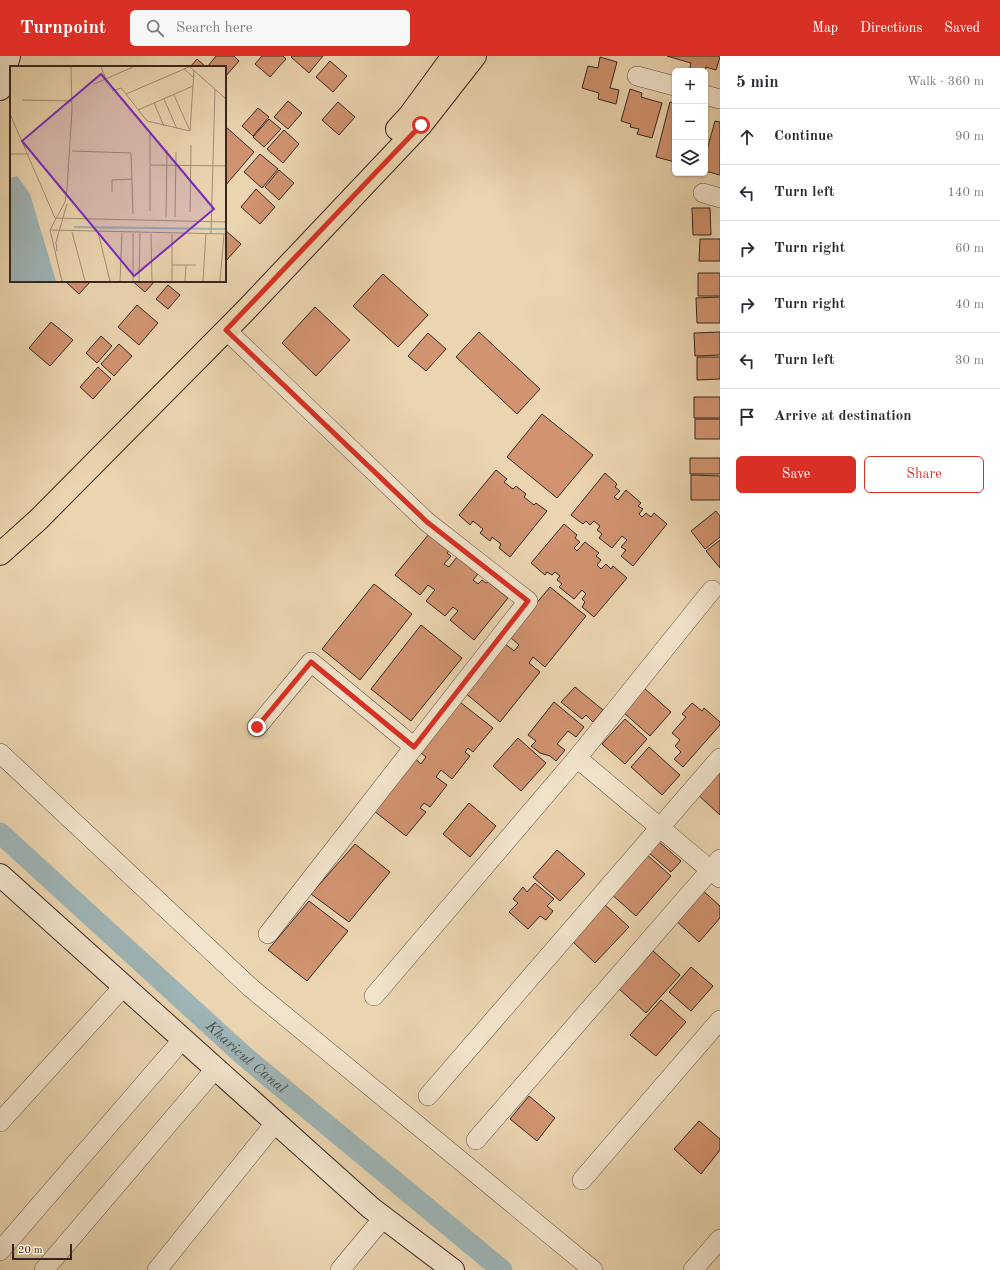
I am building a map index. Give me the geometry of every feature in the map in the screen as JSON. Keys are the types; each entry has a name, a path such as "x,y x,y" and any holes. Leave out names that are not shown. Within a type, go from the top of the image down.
{"main road":[{"path":"0,554 39,519 226,330 421,125 475,56"},
{"path":"0,534 29,508 235,300 409,116 444,59"}],"street":[{"path":"0,89 9,56"},
{"path":"637,76 672,85"},
{"path":"708,95 720,99"},
{"path":"226,330 427,522 528,601 268,934"},
{"path":"374,996 578,758 712,590"},
{"path":"257,727 311,662 414,747"},
{"path":"0,753 251,988 593,1270"},
{"path":"476,1140 717,869 660,827 578,758"},
{"path":"428,1096 720,758"},
{"path":"0,877 384,1217 452,1270"},
{"path":"0,1122 124,986"},
{"path":"582,1180 720,1020"},
{"path":"0,1251 183,1038"},
{"path":"44,1270 216,1068"},
{"path":"157,1270 276,1122"},
{"path":"340,1270 384,1217"},
{"path":"693,1270 720,1239"}],"building":[{"path":"216,56 234,56 239,61 226,76 226,66 208,66"},
{"path":"262,56 283,56 286,59 270,77 255,64"},
{"path":"323,56 309,73 291,57"},
{"path":"667,56 720,56 716,70 706,67 690,68 691,63"},
{"path":"600,57 617,62 610,88 619,90 616,104 598,99 599,93 582,88 588,66 598,68"},
{"path":"197,59 205,66 191,66"},
{"path":"330,61 347,76 333,92 316,77"},
{"path":"630,89 642,93 641,97 662,103 652,138 637,134 639,129 630,127 631,124 621,121"},
{"path":"288,101 302,113 288,129 274,117"},
{"path":"338,102 355,117 339,135 322,120"},
{"path":"670,102 672,102 672,161 656,157"},
{"path":"258,108 269,117 253,136 242,126"},
{"path":"269,119 281,129 264,147 253,137"},
{"path":"715,121 720,122 720,175 708,172 708,146"},
{"path":"226,127 254,152 226,185"},
{"path":"284,130 299,144 283,163 267,149"},
{"path":"260,154 278,169 262,188 244,172"},
{"path":"279,170 294,183 279,200 265,187"},
{"path":"256,189 275,207 260,224 241,207"},
{"path":"692,208 710,208 711,235 693,235"},
{"path":"226,231 241,244 226,261"},
{"path":"700,239 720,239 720,261 699,261"},
{"path":"698,273 720,273 720,296 698,296"},
{"path":"383,274 428,315 398,347 353,306"},
{"path":"66,282 90,282 79,294"},
{"path":"133,282 154,282 145,292"},
{"path":"168,285 180,295 168,309 156,299"},
{"path":"720,297 720,323 697,323 696,298"},
{"path":"137,305 158,323 139,345 118,327"},
{"path":"315,307 350,340 316,376 282,343"},
{"path":"51,322 73,340 50,366 29,348"},
{"path":"479,332 540,389 517,414 456,357"},
{"path":"720,332 720,355 695,356 694,333"},
{"path":"428,333 446,349 426,371 408,356"},
{"path":"101,336 112,346 97,363 86,353"},
{"path":"119,344 132,356 114,376 101,364"},
{"path":"697,357 720,357 720,379 697,380"},
{"path":"98,367 111,379 93,399 80,387"},
{"path":"694,397 720,397 720,418 694,418"},
{"path":"542,414 593,455 557,498 507,457"},
{"path":"695,419 720,419 720,439 695,439"},
{"path":"690,458 720,458 720,474 690,474"},
{"path":"496,470 507,479 504,482 513,489 516,486 526,494 524,497 534,505 536,503 547,511 510,557 499,548 501,544 492,537 490,541 480,533 483,529 473,521 470,525 459,515"},
{"path":"605,473 617,484 615,487 620,491 614,497 618,500 626,490 641,503 638,506 643,509 639,514 642,517 646,513 651,517 654,513 667,524 633,566 621,556 626,550 621,547 627,540 622,536 612,548 599,538 602,534 597,530 600,526 594,521 590,525 586,521 583,524 571,515"},
{"path":"691,475 720,476 720,500 691,500"},
{"path":"716,511 720,516 720,537 705,549 691,531"},
{"path":"564,524 577,535 575,538 580,542 574,548 577,551 585,542 599,553 596,556 601,560 597,565 601,569 606,564 611,569 613,566 627,578 594,617 582,607 585,602 582,599 586,594 582,590 574,599 559,587 562,584 557,580 560,576 555,572 552,575 547,572 545,575 531,563"},
{"path":"429,534 449,550 447,553 451,556 444,564 449,567 457,557 478,574 473,580 478,584 482,580 486,583 488,582 508,598 474,640 450,620 458,611 453,607 445,616 426,601 435,590 428,585 420,595 395,575"},
{"path":"720,540 720,568 706,551"},
{"path":"374,584 412,614 360,680 322,649"},
{"path":"550,587 586,616 545,667 533,657 529,663 540,672 500,722 464,692 504,643 514,651 519,645 509,636"},
{"path":"421,625 462,658 411,721 371,689"},
{"path":"575,687 603,710 593,722 586,715 582,719 561,702"},
{"path":"644,688 671,712 650,736 623,712"},
{"path":"456,699 493,728 473,752 468,748 465,752 470,756 452,779 441,770 436,777 447,785 430,807 424,803 420,808 426,812 406,836 369,807 411,755 421,764 426,757 416,749"},
{"path":"554,702 584,727 576,737 568,731 557,744 565,750 556,761 550,756 540,753 531,746 536,741 528,735"},
{"path":"692,703 702,711 704,708 720,722 720,725 683,767 674,759 681,752 675,746 680,740 672,733 686,717 682,714"},
{"path":"625,719 647,739 625,764 602,744"},
{"path":"518,738 546,763 521,791 493,766"},
{"path":"649,747 680,775 662,795 631,767"},
{"path":"720,766 720,815 696,793"},
{"path":"469,803 496,826 470,857 443,834"},
{"path":"658,841 681,861 671,872 648,852"},
{"path":"355,844 390,872 349,922 311,894"},
{"path":"557,850 585,874 560,901 533,877"},
{"path":"645,853 671,876 636,916 610,893"},
{"path":"535,883 554,899 547,906 553,911 546,920 540,916 528,929 509,912 518,903 513,899 523,887 527,892"},
{"path":"701,889 720,906 720,918 699,942 674,919"},
{"path":"309,901 348,931 307,981 268,950"},
{"path":"603,903 629,927 595,963 570,939"},
{"path":"653,951 680,975 646,1013 619,989"},
{"path":"691,967 713,986 691,1011 669,992"},
{"path":"661,1000 686,1022 656,1056 630,1035"},
{"path":"529,1096 555,1118 537,1141 510,1119"},
{"path":"699,1121 720,1139 720,1150 701,1174 674,1149"}],"waterway":[{"name":"Kharicut Canal","path":"0,833 244,1056 502,1270"}],"route":[{"path":"257,727 311,662 414,747 528,601 427,522 226,330 421,125"}]}
